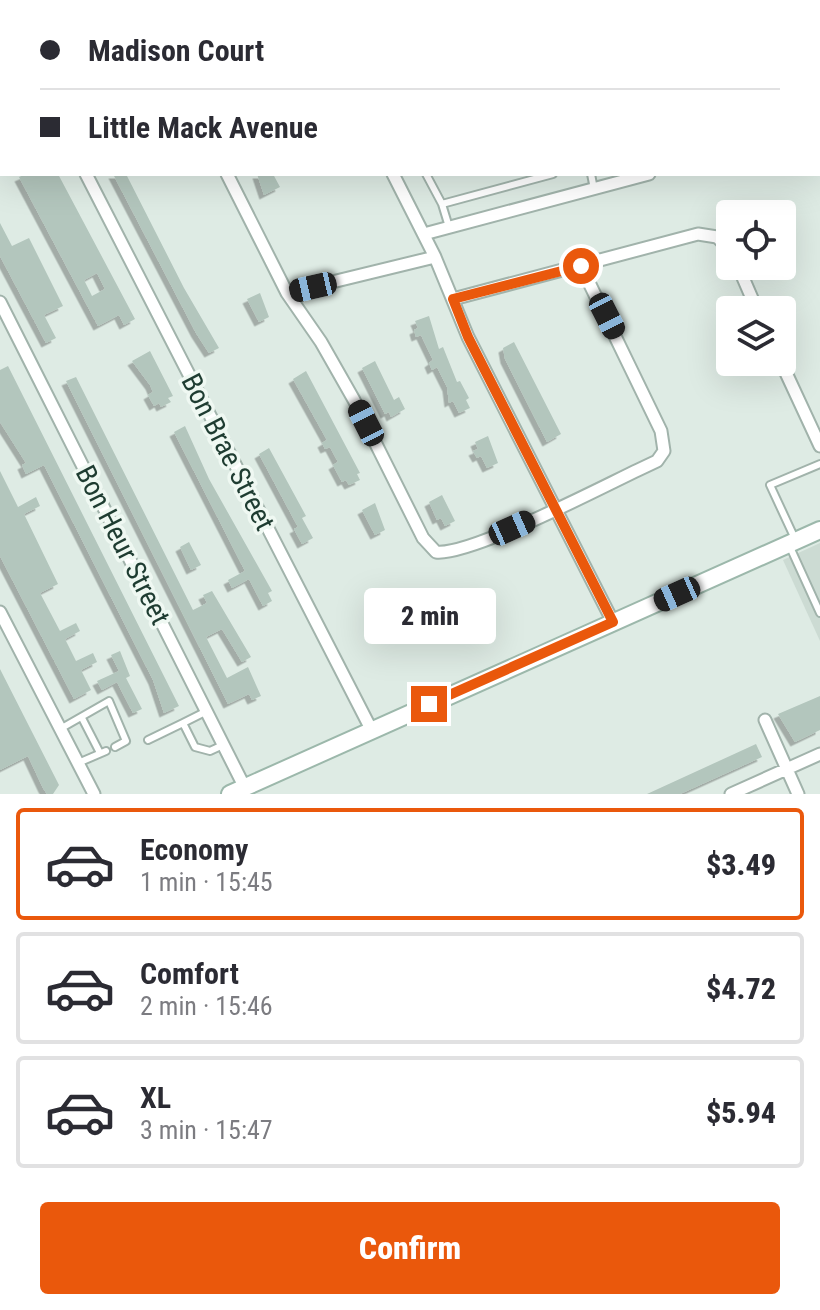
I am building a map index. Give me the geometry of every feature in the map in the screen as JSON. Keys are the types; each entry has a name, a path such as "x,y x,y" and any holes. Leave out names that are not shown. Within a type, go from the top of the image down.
{"main road":[{"path":"237,791 820,530"}],"street":[{"name":"Bon Brae Street","path":"87,176 371,729"},
{"path":"228,176 287,293 321,342 429,547 436,552 454,552 556,508 657,461 664,451 661,431 581,266"},
{"path":"394,176 435,257 468,337 613,622"},
{"path":"424,234 594,189 623,177"},
{"path":"453,299 698,234 716,237"},
{"path":"287,293 435,257"},
{"name":"Bon Heur Street","path":"0,302 224,744 237,791"},
{"path":"788,376 820,446"},
{"path":"0,612 94,794"},
{"path":"765,720 798,794"},
{"path":"731,794 820,754"}],"lane":[{"path":"427,176 442,204 449,227"},
{"path":"442,204 546,176"},
{"path":"591,176 594,189"},
{"path":"820,464 770,485 820,613"},
{"path":"60,729 109,701 126,741 115,747"},
{"path":"148,740 207,711"},
{"path":"78,763 103,752 82,718"},
{"path":"183,723 195,747 210,751 224,744"}],"shaded area":[{"path":"820,543 820,641 783,560"}],"building":[{"path":"59,176 135,319 124,325 119,315 98,326 19,177","holes":["97,273 105,289 92,296 84,280"]},
{"path":"114,176 127,176 184,288 219,348 209,353"},
{"path":"258,176 274,176 280,187 264,195"},
{"path":"0,223 12,246 29,238 63,306 44,315 56,338 46,343 0,256"},
{"path":"260,293 269,317 259,322 247,299"},
{"path":"429,316 439,349 443,347 457,382 460,381 469,398 466,400 470,408 459,413 453,401 449,403 447,387 437,367 432,370 429,363 433,360 421,335 416,337 414,330 418,328 415,321"},
{"path":"514,342 561,434 547,442 505,359 503,348"},
{"path":"150,351 173,396 168,398 171,402 161,407 159,403 154,406 148,395 153,392 150,385 132,361"},
{"path":"375,361 394,400 399,397 405,409 391,417 389,412 385,414 362,368"},
{"path":"8,366 179,706 164,713 153,680 44,465 26,474 22,465 26,463 0,422 0,370"},
{"path":"306,371 360,473 357,474 360,480 349,485 346,480 342,482 333,465 338,462 330,447 325,449 322,443 327,440 293,379"},
{"path":"76,377 193,610 207,603 203,595 212,591 251,657 242,662 222,629 206,637 227,678 248,667 261,696 252,700 249,694 228,704 66,381"},
{"path":"185,426 209,479 272,591 268,593 272,601 263,606 249,579 232,588 228,580 245,571 174,432"},
{"path":"488,436 498,463 487,468 481,456 477,458 473,451 478,449 475,442"},
{"path":"269,448 306,516 302,518 313,538 302,544 294,529 298,527 259,454"},
{"path":"0,471 18,507 36,497 40,506 24,514 58,584 40,593 60,631 76,623 80,631 65,639 76,661 93,653 97,662 81,670 91,690 74,699 0,556"},
{"path":"442,495 455,521 445,526 441,518 437,520 429,502"},
{"path":"375,503 385,530 375,535 362,510"},
{"path":"189,542 201,565 191,570 180,547"},
{"path":"120,651 130,676 126,678 142,709 133,713 117,682 102,690 97,681 119,671 111,655"},
{"path":"0,669 59,785 53,794 47,794 43,788 28,756 0,770"},
{"path":"820,696 820,730 795,742 778,714"},
{"path":"756,744 762,757 680,794 647,794"}],"route":[{"path":"429,704 613,622 468,337 453,299 581,266"}]}
